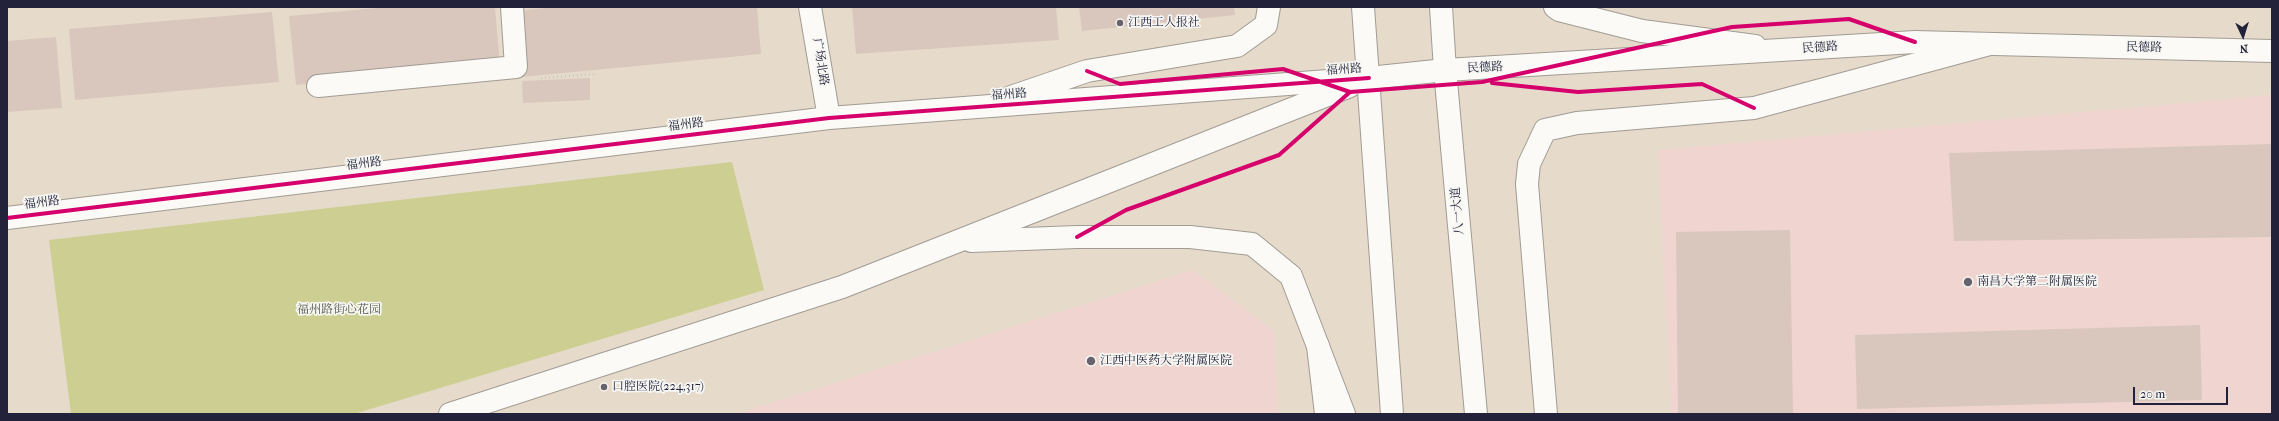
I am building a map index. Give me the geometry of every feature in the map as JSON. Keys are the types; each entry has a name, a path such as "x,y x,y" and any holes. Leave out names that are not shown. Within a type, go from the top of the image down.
{"main road":[{"path":"318,86 516,67 512,7"},
{"name":"广场北路","path":"810,7 829,118"},
{"path":"980,107 1087,71 1237,46 1266,25 1269,7"},
{"path":"1363,7 1392,414"},
{"name":"八一大道","path":"1441,7 1445,70 1476,414"},
{"path":"1555,7 1559,10 1642,32 1786,50"},
{"name":"民德路","path":"1369,78 1445,70 1915,42 2272,51"},
{"path":"1546,414 1526,184 1529,164 1545,130 1576,123 1754,108 1990,44"},
{"name":"福州路","path":"7,218 829,118 1369,78"},
{"name":"福州路","path":"450,414 842,287 1369,78"},
{"path":"954,242 1077,237 1190,237 1252,244 1291,276 1344,414"},
{"path":"1318,346 1326,414"}],"path":[{"path":"516,67 517,80 597,74"}],"shaded area":[{"name":"南昌大学第二附属医院","path":"2272,95 2272,414 1671,414 1658,150"},
{"name":"江西中医药大学附属医院","path":"1193,270 1274,331 1279,414 736,414"}],"green space":[{"name":"福州路街心花园","path":"732,162 764,290 354,414 71,414 49,240"}],"building":[{"path":"388,7 495,7 500,67 296,85 289,16"},
{"path":"556,7 757,7 761,54 522,77 516,11"},
{"path":"852,7 1056,7 1059,40 856,54"},
{"name":"江西工人报社","path":"1079,7 1234,7 1235,15 1082,31"},
{"path":"272,12 279,82 75,100 69,29"},
{"path":"56,37 62,108 7,112 7,41"},
{"path":"590,78 590,100 523,103 522,81"},
{"path":"2272,144 2272,237 1954,241 1949,153"},
{"path":"1790,230 1793,414 1678,414 1676,232"},
{"path":"2200,325 2202,400 1857,409 1855,335"}],"cycle path":[{"path":"1087,71 1120,84 1283,69 1350,92 1482,82 1732,27 1849,19 1915,42"},
{"path":"7,218 829,118 1369,78"},
{"path":"1492,83 1578,92 1702,84 1754,108"},
{"path":"1077,237 1126,210 1279,155 1350,92"}],"place":[{"name":"江西工人报社","path":"1120,23"},
{"name":"南昌大学第二附属医院","path":"1968,282"},
{"name":"江西中医药大学附属医院","path":"1091,361"},
{"name":"口腔医院(224,317)","path":"604,387"}]}
